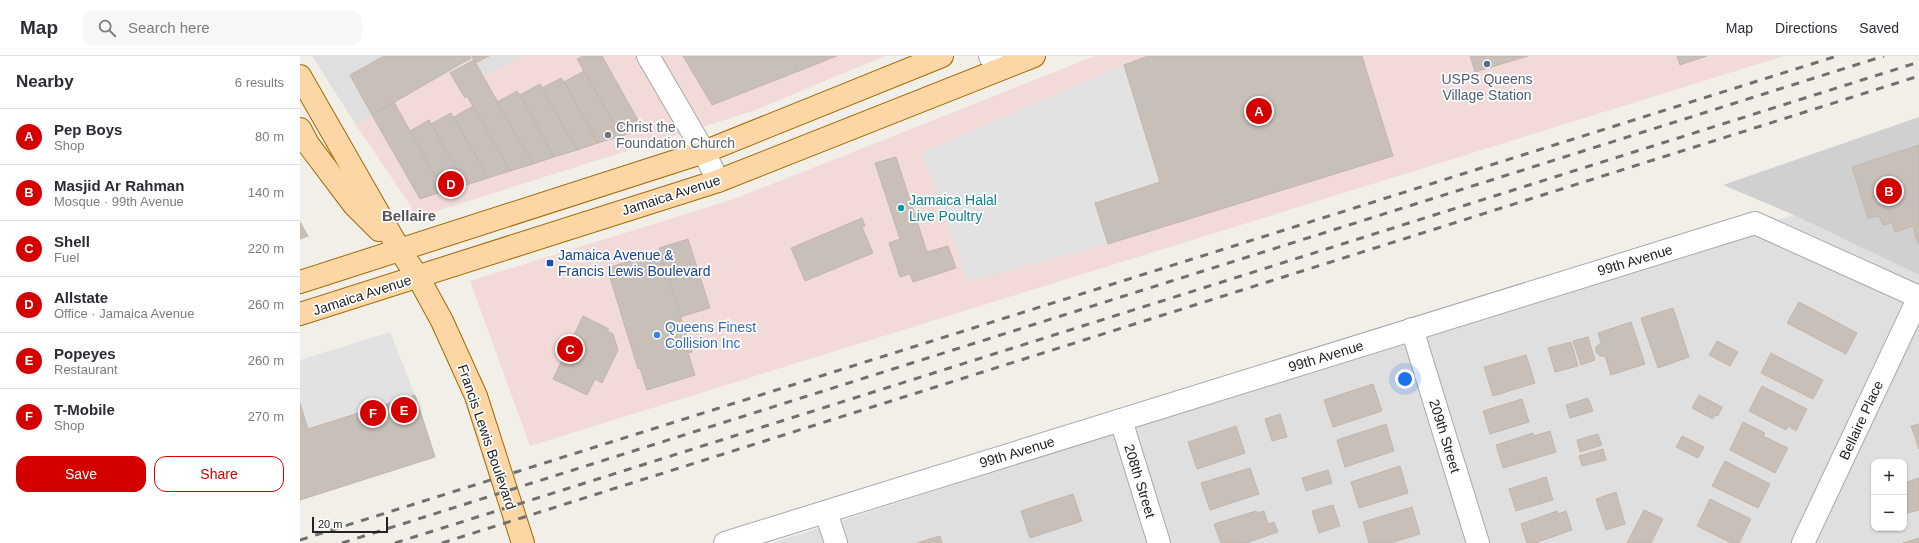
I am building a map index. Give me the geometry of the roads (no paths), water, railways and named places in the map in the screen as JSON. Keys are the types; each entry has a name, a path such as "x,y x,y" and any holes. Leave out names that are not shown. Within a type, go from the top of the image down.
{"main road":[{"path":"300,282 704,152 942,56"},
{"name":"Jamaica Avenue","path":"300,314 718,180 994,63 1034,56"},
{"name":"Francis Lewis Boulevard","path":"300,76 399,250 418,277 444,326 476,396 523,543"},
{"name":"Francis Lewis Boulevard","path":"300,129 308,144 354,205 399,250"}],"street":[{"path":"648,56 704,152 718,180"},
{"name":"99th Avenue","path":"725,543 1755,223 1919,297"},
{"name":"Bellaire Place","path":"1803,543 1919,297"},
{"name":"209th Street","path":"1412,329 1478,543"},
{"name":"208th Street","path":"1121,420 1159,543"},
{"path":"826,512 836,543"}],"railway":[{"path":"300,540 1837,56"},
{"path":"342,543 1884,56"},
{"path":"395,543 1919,62"},
{"path":"442,543 1919,76"}],"place":[{"name":"USPS Queens Village Station","path":"1487,64"},
{"name":"Pep Boys","path":"1259,111"},
{"name":"Christ the Foundation Church","path":"608,135"},
{"name":"Allstate","path":"451,184"},
{"name":"Masjid Ar Rahman","path":"1889,191"},
{"name":"Jamaica Halal Live Poultry","path":"901,208"},
{"name":"Jamaica Avenue & Francis Lewis Boulevard","path":"550,263"},
{"name":"Queens Finest Collision Inc","path":"657,335"},
{"name":"Shell","path":"570,349"},
{"name":"Popeyes","path":"404,410"},
{"name":"T-Mobile","path":"373,413"}],"district":[{"name":"Bellaire","path":"409,215"}]}
